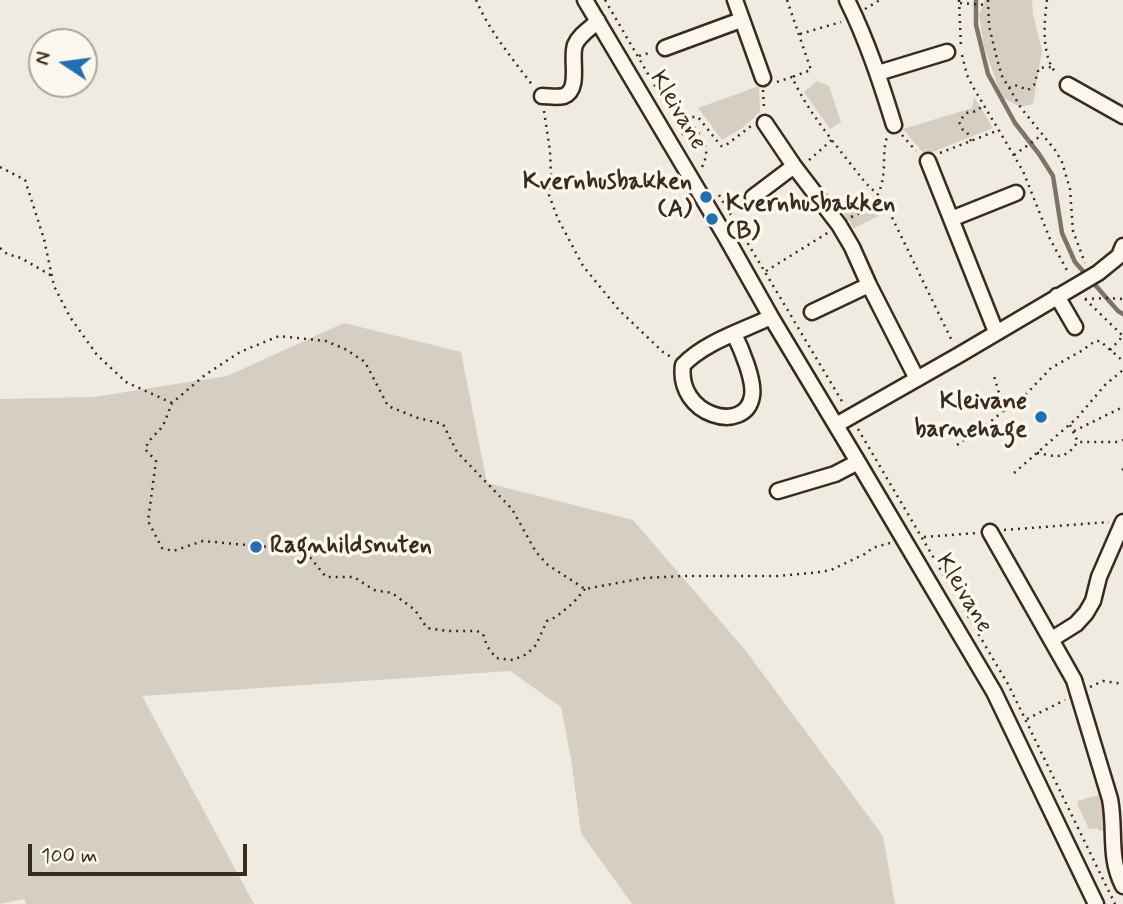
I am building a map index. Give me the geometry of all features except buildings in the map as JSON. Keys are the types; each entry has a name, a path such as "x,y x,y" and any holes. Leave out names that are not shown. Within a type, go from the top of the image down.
{"street":[{"name":"Kleivane","path":"585,0 994,692 1096,904"},
{"path":"735,0 762,78"},
{"path":"847,0 878,73 894,125"},
{"path":"666,48 741,20"},
{"path":"542,96 561,96 569,92 573,83 574,46 598,21"},
{"path":"878,73 947,52"},
{"path":"1068,85 1123,116"},
{"path":"765,123 839,225 917,379"},
{"path":"928,161 996,332"},
{"path":"753,197 796,168"},
{"path":"951,219 1016,193"},
{"path":"836,425 1112,263 1123,246"},
{"path":"812,312 869,285"},
{"path":"1057,296 1075,327"},
{"path":"734,334 742,351 752,390 751,401 737,416 718,416 695,404 684,388 681,373 683,365 704,348 734,334 771,317"},
{"path":"778,491 835,474 858,462"},
{"path":"1052,639 1076,624 1093,601 1117,522"},
{"path":"990,532 1074,680 1112,808 1114,862 1123,886"}],"path":[{"path":"476,0 489,28 542,96 550,151 549,195 558,219 583,266 619,310 663,352 683,365"},
{"path":"605,0 690,145"},
{"path":"787,0 811,70 792,77"},
{"path":"988,0 989,26 996,59 1009,89 1062,162 1070,189 1073,232 1087,266"},
{"path":"1047,0 1045,16 1051,67 1068,85"},
{"path":"988,5 959,1 963,62 983,105 1031,188 1050,239 1070,277"},
{"path":"799,34 841,23"},
{"path":"1009,89 1015,85 1028,90 1034,85 1039,68 1051,67"},
{"path":"971,141 967,132 962,130 960,122 966,113 977,111 983,105"},
{"path":"1014,155 1042,135"},
{"path":"796,168 833,139"},
{"path":"696,156 705,172"},
{"path":"0,167 25,180 44,239 54,286 70,317 97,355 126,382 172,403"},
{"path":"718,193 843,403"},
{"path":"765,271 839,225 844,219 862,213 875,201 878,193"},
{"path":"0,248 52,276"},
{"path":"1080,294 1123,336 1110,350"},
{"path":"1086,299 1123,299"},
{"path":"585,589 548,565 536,552 512,509 457,452 443,424 388,406 365,362 326,341 279,336 240,352 205,375 172,403 163,426 145,449 156,461 148,522 162,548 173,551 203,541 301,550 326,577 354,577 374,590 393,593 415,610 427,628 477,631 483,634 487,646 496,658 513,660 527,654 536,645 547,621 573,603 585,589 644,578 778,576 821,572 831,570 872,548 902,537"},
{"path":"957,445 1004,410 1011,410 1051,368 1095,341 1100,341 1123,361"},
{"path":"1014,473 1070,425 1105,385 1123,370"},
{"path":"994,376 1004,410"},
{"path":"1074,430 1123,407"},
{"path":"1070,425 1078,442"},
{"path":"1078,442 1123,440"},
{"path":"1037,453 1063,456 1078,442"},
{"path":"922,537 1117,522"}],"shaded area":[{"path":"985,0 1032,0 1042,51 1033,104 1020,107 1002,97 984,47 979,15"},
{"path":"817,81 829,86 841,122 830,129 804,92"},
{"path":"759,86 760,112 741,129 722,140 698,108"},
{"path":"974,97 993,128 925,155 903,129 972,108"},
{"path":"863,197 868,200 873,197 879,201 876,203 881,212 853,229 849,220 846,222 843,213"},
{"path":"344,323 461,352 487,483 633,520 746,651 883,836 895,904 632,904 581,833 561,707 510,671 142,696 254,904 26,904 24,899 0,904 0,399 94,397 227,376"},
{"path":"1102,794 1107,830 1089,829 1077,801"}],"waterway":[{"path":"976,0 976,25 988,74 1015,123 1053,176 1062,233 1075,262 1123,314"}],"place":[{"name":"Kvernhusbakken (A)","path":"706,197"},
{"name":"Kvernhusbakken (B)","path":"712,219"},
{"name":"Kleivane barnehage","path":"1041,417"},
{"name":"Ragnhildsnuten","path":"256,547"}]}
